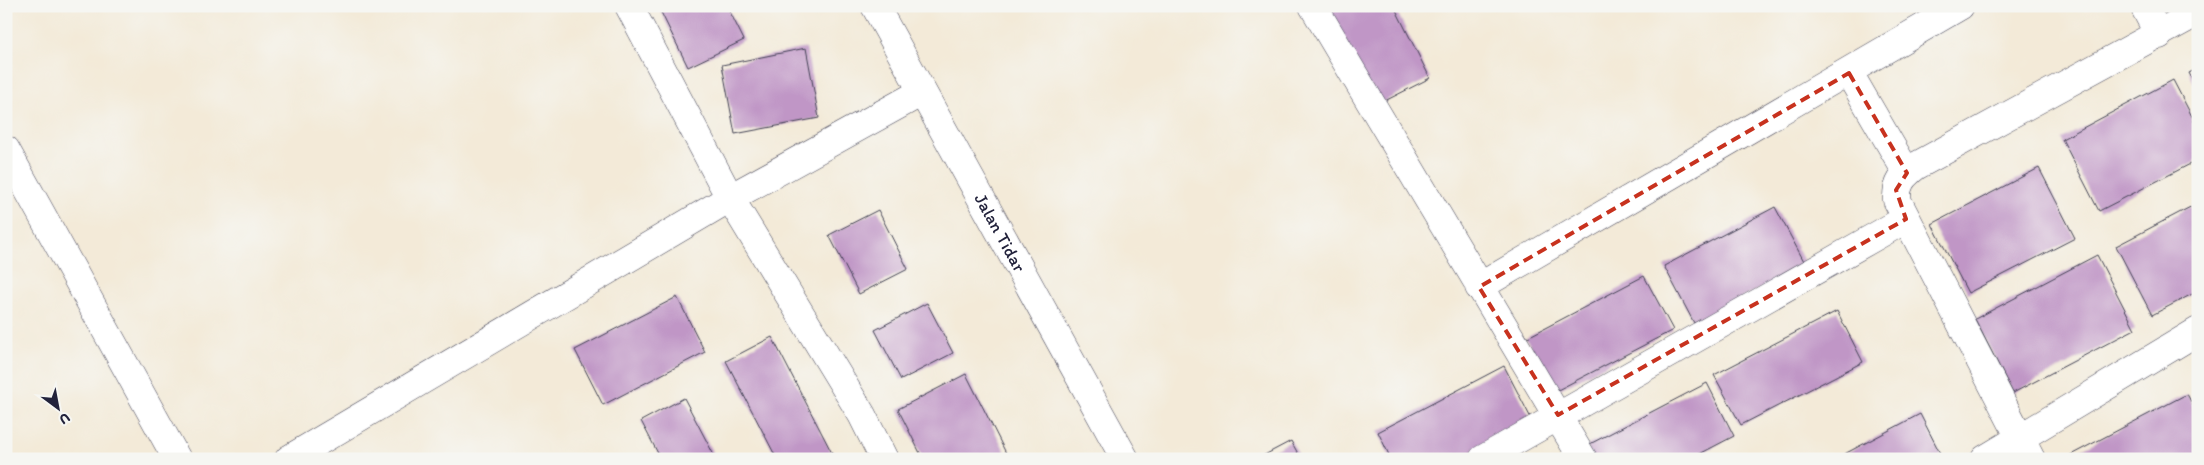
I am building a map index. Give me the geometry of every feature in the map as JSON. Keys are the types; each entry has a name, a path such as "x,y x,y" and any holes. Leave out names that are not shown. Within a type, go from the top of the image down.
{"street":[{"path":"629,6 730,198 862,415 884,459"},
{"name":"Jalan Tidar","path":"875,6 1125,459"},
{"path":"1313,6 1400,148 1479,287 1583,459"},
{"path":"1479,287 1849,73 1960,6"},
{"path":"2144,6 2159,35"},
{"path":"2025,448 1906,219 1897,200 1896,190 1900,181 1916,166 2198,12"},
{"path":"1849,73 1907,173"},
{"path":"289,459 730,198 922,92"},
{"path":"6,150 178,459"},
{"path":"1483,459 1906,219"},
{"path":"1985,459 2025,448 2198,331"}],"highlighted area":[{"path":"1849,73 1907,173 1896,190 1906,219 1558,415 1479,287"}],"building":[{"path":"658,6 727,6 744,40 688,67"},
{"path":"1323,6 1394,6 1430,78 1375,106"},
{"path":"806,48 819,118 735,134 722,65"},
{"path":"2198,68 2198,90 2189,73"},
{"path":"2173,80 2198,128 2198,160 2099,211 2062,139"},
{"path":"2039,168 2075,238 1968,293 1932,224"},
{"path":"2198,203 2198,291 2152,315 2116,246"},
{"path":"1775,207 1806,265 1694,323 1664,266"},
{"path":"878,210 908,269 859,294 829,235"},
{"path":"2097,255 2135,329 2013,393 1975,319"},
{"path":"1644,276 1673,330 1554,392 1526,338"},
{"path":"677,297 705,352 603,405 575,350"},
{"path":"927,303 953,353 901,380 875,330"},
{"path":"1837,311 1863,362 1741,425 1714,375"},
{"path":"772,337 835,459 777,459 726,361"},
{"path":"1504,366 1534,424 1468,459 1391,459 1378,432"},
{"path":"966,374 1009,459 923,459 898,409"},
{"path":"1707,383 1734,436 1690,459 1592,459 1586,446"},
{"path":"2187,394 2198,415 2198,459 2063,459"},
{"path":"684,398 716,459 661,459 641,421"},
{"path":"1920,414 1943,459 1835,459"},
{"path":"1291,441 1301,459 1257,459"}]}
